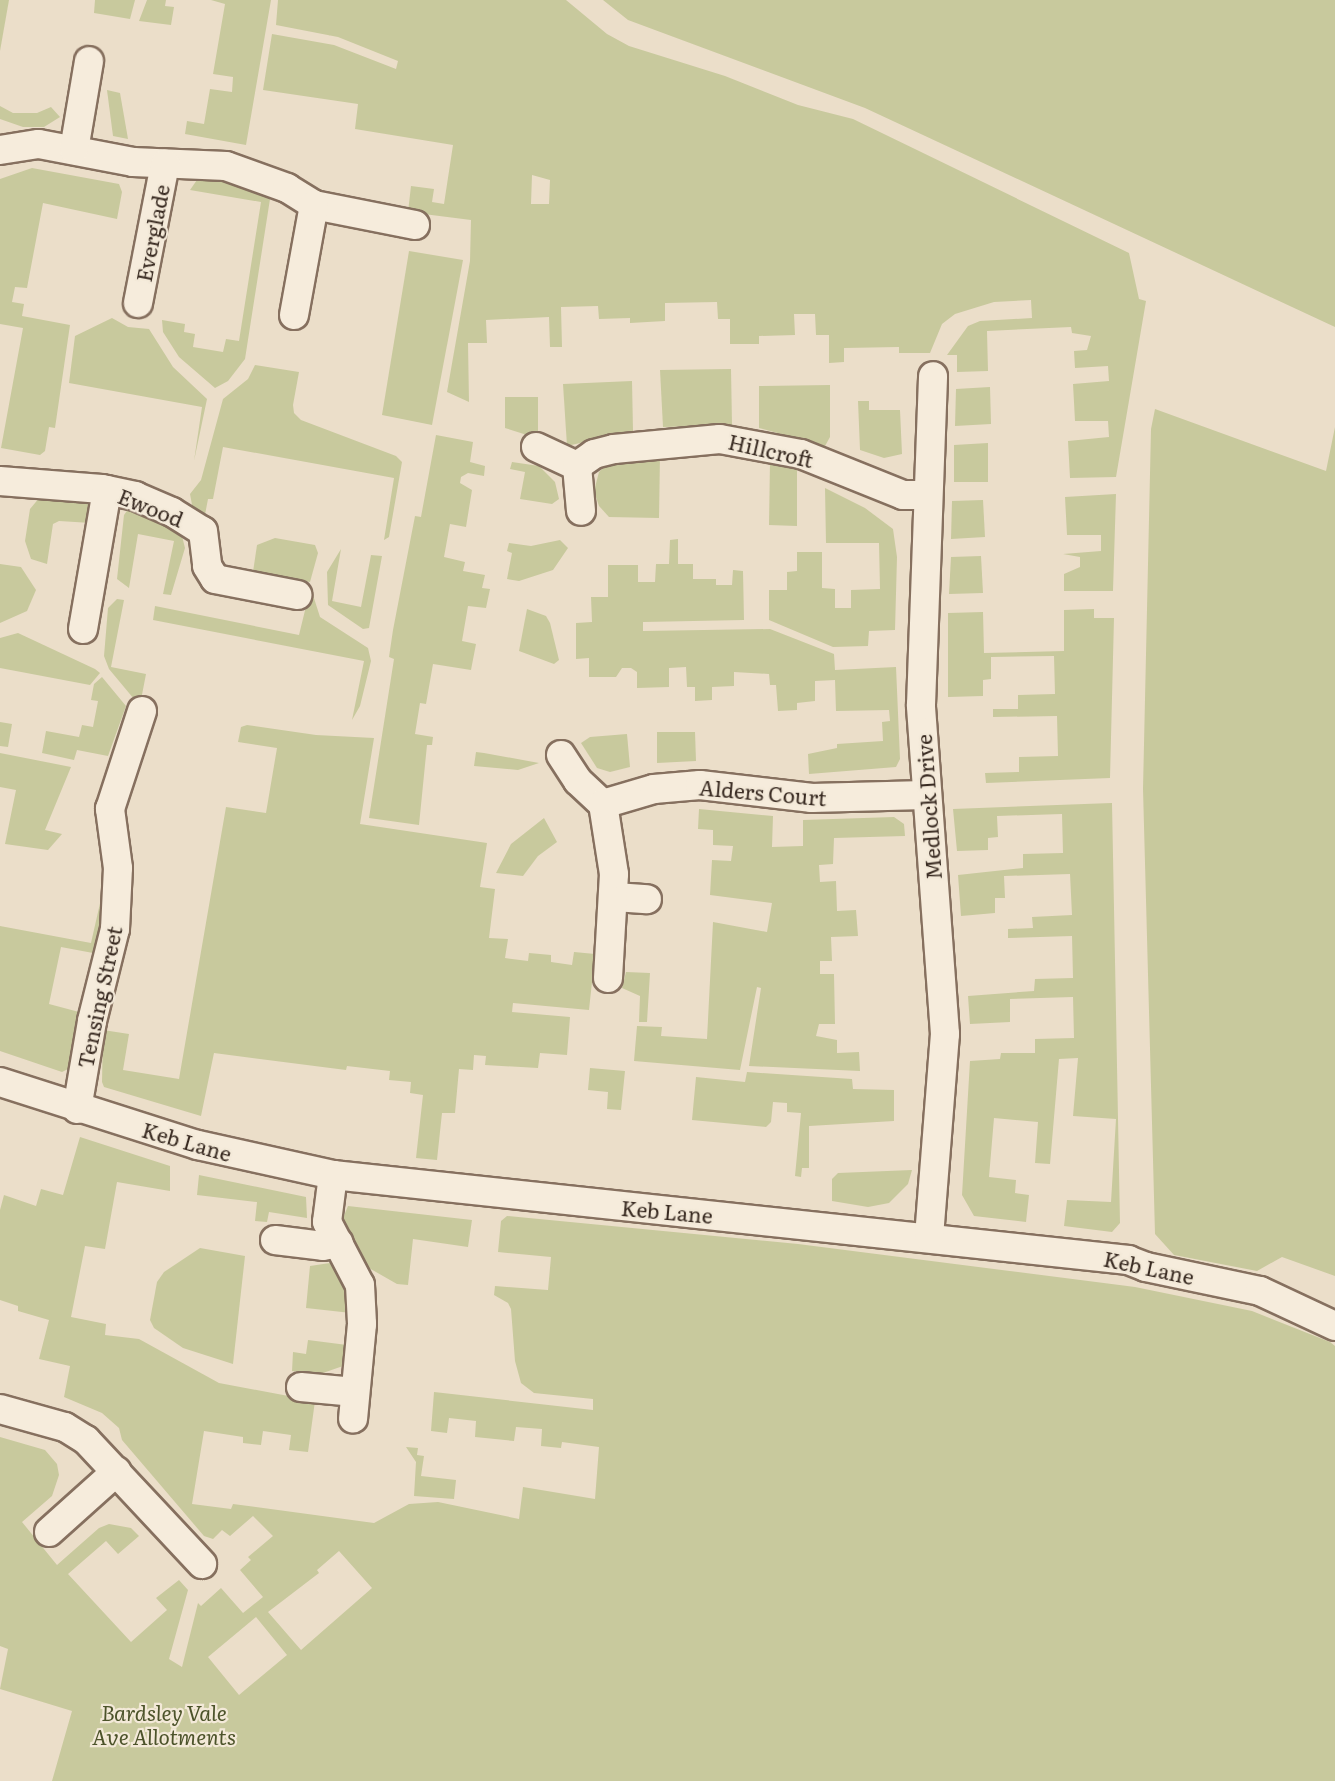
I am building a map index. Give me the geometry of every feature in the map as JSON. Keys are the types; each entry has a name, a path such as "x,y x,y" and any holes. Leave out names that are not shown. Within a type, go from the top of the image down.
{"street":[{"path":"74,150 89,61"},
{"name":"Everglade","path":"0,150 39,144 134,162 165,164 205,162 246,171 287,188 314,205 415,225"},
{"name":"Everglade","path":"138,303 165,164"},
{"path":"294,315 314,205"},
{"name":"Medlock Drive","path":"929,1237 945,1034 925,795 921,694 933,376"},
{"name":"Hillcroft","path":"577,466 594,454 614,449 720,439 801,454 903,495 928,495"},
{"path":"536,447 577,466 581,511"},
{"name":"Ewood","path":"0,481 107,489 172,512 203,531 207,566 215,579 297,595"},
{"name":"Ewood","path":"83,628 107,489"},
{"name":"Tensing Street","path":"77,1109 92,1021 116,929 118,868 110,809 142,711"},
{"path":"561,755 578,781 603,804 615,897 608,978"},
{"name":"Alders Court","path":"603,804 654,789 700,785 822,798 925,795"},
{"path":"615,897 647,899"},
{"name":"Keb Lane","path":"0,1082 77,1109 264,1162 333,1175 1128,1260 1146,1267 1260,1291 1335,1326"},
{"path":"301,1387 354,1405 362,1324 360,1285 327,1222 333,1175"},
{"path":"275,1240 323,1246 339,1243"},
{"path":"0,1409 65,1427 86,1440 202,1564"},
{"path":"49,1532 117,1471"}],"green space":[{"path":"0,0 9,0 0,51"},
{"path":"95,0 135,0 130,19 94,13"},
{"path":"147,0 166,0 165,6 174,7 171,25 139,21"},
{"path":"211,0 271,0 246,145 185,134 187,121 204,124 210,89 232,92 233,77 213,74 225,4"},
{"path":"278,0 566,0 607,34 629,46 725,76 798,105 853,119 1129,253 1139,299 1146,301 1116,477 1070,478 1068,441 1109,437 1108,421 1075,421 1073,384 1109,381 1108,366 1075,368 1074,351 1087,350 1091,336 1072,333 1071,327 987,331 988,371 957,372 957,355 947,355 968,326 980,321 1032,318 1031,300 994,302 955,314 942,324 930,353 899,353 899,347 844,348 844,362 829,363 829,335 816,335 815,314 794,314 795,335 759,336 759,344 730,344 730,319 718,319 717,302 665,303 665,321 630,323 630,318 599,319 598,306 561,307 562,347 550,347 549,317 486,320 487,343 468,343 469,402 447,392 470,261 471,220 408,212 411,186 434,189 432,202 444,204 453,145 355,129 358,104 263,90 272,34 334,45 396,69 398,61 338,37 276,25","holes":["532,175 550,180 549,204 531,204"]},
{"path":"603,0 1335,0 1335,327 865,108 628,20"},
{"path":"107,90 120,93 128,139 113,136"},
{"path":"0,106 13,113 37,113 51,107 60,117 44,127 23,127 0,119"},
{"path":"32,168 119,184 122,192 117,219 43,203 27,288 15,287 12,302 24,304 22,316 70,325 55,428 49,427 45,451 40,455 1,448 23,328 0,324 0,179"},
{"path":"207,175 265,192 270,199 245,359 228,381 215,388 179,357 163,332 162,320 185,324 184,332 195,334 193,347 223,352 226,339 239,341 261,202 190,190 199,177"},
{"path":"409,251 463,260 432,425 382,415"},
{"path":"112,318 128,327 149,329 173,367 207,399 194,461 202,407 69,383 75,336"},
{"path":"255,365 299,372 293,405 294,413 301,420 396,456 402,462 389,537 384,540 394,478 223,447 213,499 208,499 204,520 193,510 190,494 201,480 223,399 248,379"},
{"path":"731,369 732,425 663,427 660,370"},
{"path":"632,381 633,431 567,446 563,384"},
{"path":"830,385 830,437 825,446 759,428 759,386"},
{"path":"990,387 991,424 955,426 956,389"},
{"path":"505,397 538,397 538,432 527,435 505,428"},
{"path":"858,401 869,401 869,410 900,410 902,454 884,458 860,450"},
{"path":"1155,409 1326,471 1335,427 1335,1276 1282,1257 1257,1271 1174,1255 1155,1234 1143,789 1151,429"},
{"path":"436,435 473,442 470,462 485,466 484,476 468,473 461,477 460,483 472,490 466,527 450,524 444,557 465,562 463,571 485,575 482,588 490,589 486,608 468,606 462,641 476,644 471,670 433,664 426,704 420,703 415,734 433,737 432,745 427,745 419,825 369,818 394,659 389,657 393,630 415,516 421,517"},
{"path":"988,443 988,482 954,482 954,445"},
{"path":"660,455 659,518 609,517 599,506 594,491 599,472 606,465"},
{"path":"770,461 797,469 797,526 769,525"},
{"path":"512,462 539,466 555,482 559,499 552,504 520,499 525,472 510,469"},
{"path":"825,488 865,508 893,529 897,557 895,630 869,631 868,646 833,647 769,620 769,590 787,590 787,572 797,571 797,552 822,552 822,588 835,589 835,608 851,608 851,590 880,589 879,543 826,543"},
{"path":"1116,494 1113,591 1064,591 1064,574 1080,567 1080,557 1063,554 1101,551 1101,535 1067,535 1065,497"},
{"path":"40,497 89,500 93,504 91,523 59,521 53,524 47,564 31,559 25,541 30,509"},
{"path":"983,500 985,537 951,539 952,501"},
{"path":"129,508 179,524 185,548 171,595 163,594 174,541 138,534 129,588 117,579 124,515"},
{"path":"275,538 315,545 318,553 310,582 253,572 257,545"},
{"path":"678,539 678,564 693,564 693,579 716,579 716,585 732,585 733,570 743,571 744,620 643,622 643,631 770,629 834,654 835,670 896,667 900,759 896,767 809,774 808,754 837,748 837,744 883,741 882,722 890,721 889,710 836,711 835,680 815,681 815,701 797,703 797,710 778,711 776,685 770,685 769,674 734,672 734,686 712,687 712,700 695,701 695,687 687,687 686,667 669,668 669,687 637,688 637,672 631,668 622,668 616,677 589,677 589,658 576,659 576,623 592,622 591,597 608,597 608,565 638,565 638,582 655,582 656,564 669,564 670,540"},
{"path":"560,540 568,548 553,570 519,581 507,579 512,553 507,551 509,543 531,546"},
{"path":"341,549 332,601 361,607 371,555 382,556 369,628 363,629 328,605 327,572"},
{"path":"981,556 983,593 949,594 951,557"},
{"path":"0,564 21,567 36,590 27,611 0,623"},
{"path":"309,594 313,595 320,617 368,648 371,661 360,706 352,720 364,661 153,620 155,606 299,635"},
{"path":"117,599 124,600 111,667 146,674 141,700 134,699 109,669 104,656 108,608"},
{"path":"527,609 546,616 550,623 559,660 554,664 519,651"},
{"path":"1094,609 1094,618 1114,618 1110,778 986,783 985,773 1019,772 1019,757 1058,756 1057,716 993,717 993,709 1018,709 1018,695 1055,694 1054,656 991,657 991,679 983,680 983,696 948,697 948,613 983,612 984,653 1064,651 1064,610"},
{"path":"18,633 100,673 90,685 0,668 0,638"},
{"path":"102,677 126,706 108,756 77,750 74,760 42,753 46,731 79,737 82,725 93,727 98,701 91,700 94,684"},
{"path":"0,722 12,724 8,747 0,746"},
{"path":"247,725 316,735 374,738 360,824 487,843 480,887 495,889 489,938 508,939 505,958 528,961 529,953 551,955 551,962 572,965 574,952 595,954 589,1010 513,1003 512,1012 570,1017 567,1055 540,1053 538,1068 485,1065 486,1056 474,1055 473,1070 459,1069 455,1113 442,1113 437,1160 416,1158 423,1095 410,1093 411,1082 389,1080 390,1071 347,1066 346,1070 214,1053 201,1116 104,1087 102,1082 103,1030 129,1034 123,1070 179,1079 226,807 266,813 277,748 238,742 241,727"},
{"path":"657,732 695,732 696,761 657,763"},
{"path":"627,734 630,767 610,772 597,768 581,743 590,737"},
{"path":"476,752 539,763 518,770 474,766"},
{"path":"0,753 71,767 45,830 62,834 48,850 5,844 16,790 0,787"},
{"path":"1112,803 1120,1223 1112,1232 1064,1226 1067,1200 1111,1202 1116,1119 1073,1116 1078,1058 1059,1059 1050,1164 1035,1163 1038,1122 994,1118 989,1177 1016,1180 1015,1193 1029,1195 1026,1222 974,1216 962,1195 970,1061 1000,1059 1001,1053 1035,1053 1035,1039 1074,1038 1073,997 1010,999 1010,1022 970,1024 968,996 1034,991 1035,979 1073,978 1072,936 1008,938 1008,929 1033,928 1032,917 1072,915 1070,874 1004,876 1005,898 995,898 995,913 961,916 958,875 1023,868 1023,854 1063,853 1062,814 997,816 998,837 988,838 988,850 957,851 953,809"},
{"path":"699,809 773,816 772,847 803,846 803,820 894,817 904,824 905,836 834,838 833,864 819,865 820,882 836,881 837,911 856,910 858,936 831,937 832,961 820,961 820,974 834,974 835,1024 819,1024 816,1036 837,1040 837,1053 859,1052 860,1071 749,1066 761,988 757,987 740,1070 634,1061 637,1026 662,1027 661,1036 707,1039 713,922 767,932 772,903 710,895 712,860 731,861 733,846 713,845 713,830 698,829"},
{"path":"544,818 557,842 538,856 523,876 496,873 511,844"},
{"path":"103,890 108,891 93,953 61,947 49,1004 79,1012 85,1019 72,1067 62,1072 0,1051 0,926 91,943"},
{"path":"626,972 650,973 647,1022 639,1022 640,996 622,988"},
{"path":"590,1068 625,1071 621,1110 607,1109 608,1092 588,1090"},
{"path":"747,1072 852,1079 853,1089 894,1090 894,1121 809,1126 809,1168 802,1168 801,1177 795,1176 801,1113 787,1112 787,1103 773,1102 771,1122 766,1127 692,1120 696,1077 745,1082"},
{"name":"Bardsley Vale Ave Allotments","path":"80,1137 170,1166 170,1191 117,1182 105,1249 85,1246 71,1317 106,1324 105,1335 139,1339 219,1383 315,1401 308,1452 289,1450 291,1435 263,1431 261,1445 243,1443 243,1437 204,1431 192,1504 231,1509 233,1504 374,1523 409,1504 438,1502 519,1519 523,1487 595,1499 599,1447 562,1442 561,1448 541,1446 542,1429 516,1427 514,1441 475,1437 476,1421 449,1418 447,1433 431,1431 434,1392 593,1410 593,1399 534,1393 521,1383 515,1361 511,1309 508,1303 494,1295 495,1286 548,1290 551,1257 498,1252 501,1221 507,1216 798,1244 1135,1287 1252,1311 1330,1342 1335,1346 1335,1781 52,1781 72,1711 0,1689 8,1649 0,1646 0,1437 45,1450 57,1464 59,1475 52,1496 22,1522 57,1565 99,1528 109,1524 131,1528 139,1536 118,1554 106,1541 68,1574 131,1642 167,1610 156,1598 179,1580 188,1590 169,1659 182,1667 198,1603 201,1606 221,1588 243,1613 263,1597 240,1570 251,1560 248,1557 273,1536 253,1516 230,1536 222,1530 213,1539 204,1536 122,1440 119,1428 102,1413 64,1397 70,1366 39,1359 49,1320 18,1311 18,1306 0,1300 0,1210 4,1195 36,1206 41,1189 63,1195","holes":["339,1551 372,1588 301,1650 268,1612 319,1573 317,1570","256,1617 287,1655 239,1695 208,1657"]},
{"path":"912,1170 908,1184 889,1203 868,1207 832,1201 832,1179 838,1173"},
{"path":"199,1175 306,1197 307,1218 269,1212 267,1222 255,1221 257,1202 197,1195"},
{"path":"348,1206 472,1220 468,1247 413,1239 408,1285 397,1284 369,1268 346,1230 343,1218"},
{"path":"200,1248 245,1256 233,1364 183,1348 154,1328 150,1320 157,1282 164,1272"},
{"path":"330,1263 347,1287 351,1313 306,1308 310,1266"},
{"path":"308,1340 347,1345 343,1366 320,1374 292,1371 293,1352 306,1354"},
{"path":"406,1447 418,1448 417,1455 424,1456 421,1476 456,1480 454,1499 414,1496 416,1462"}]}
